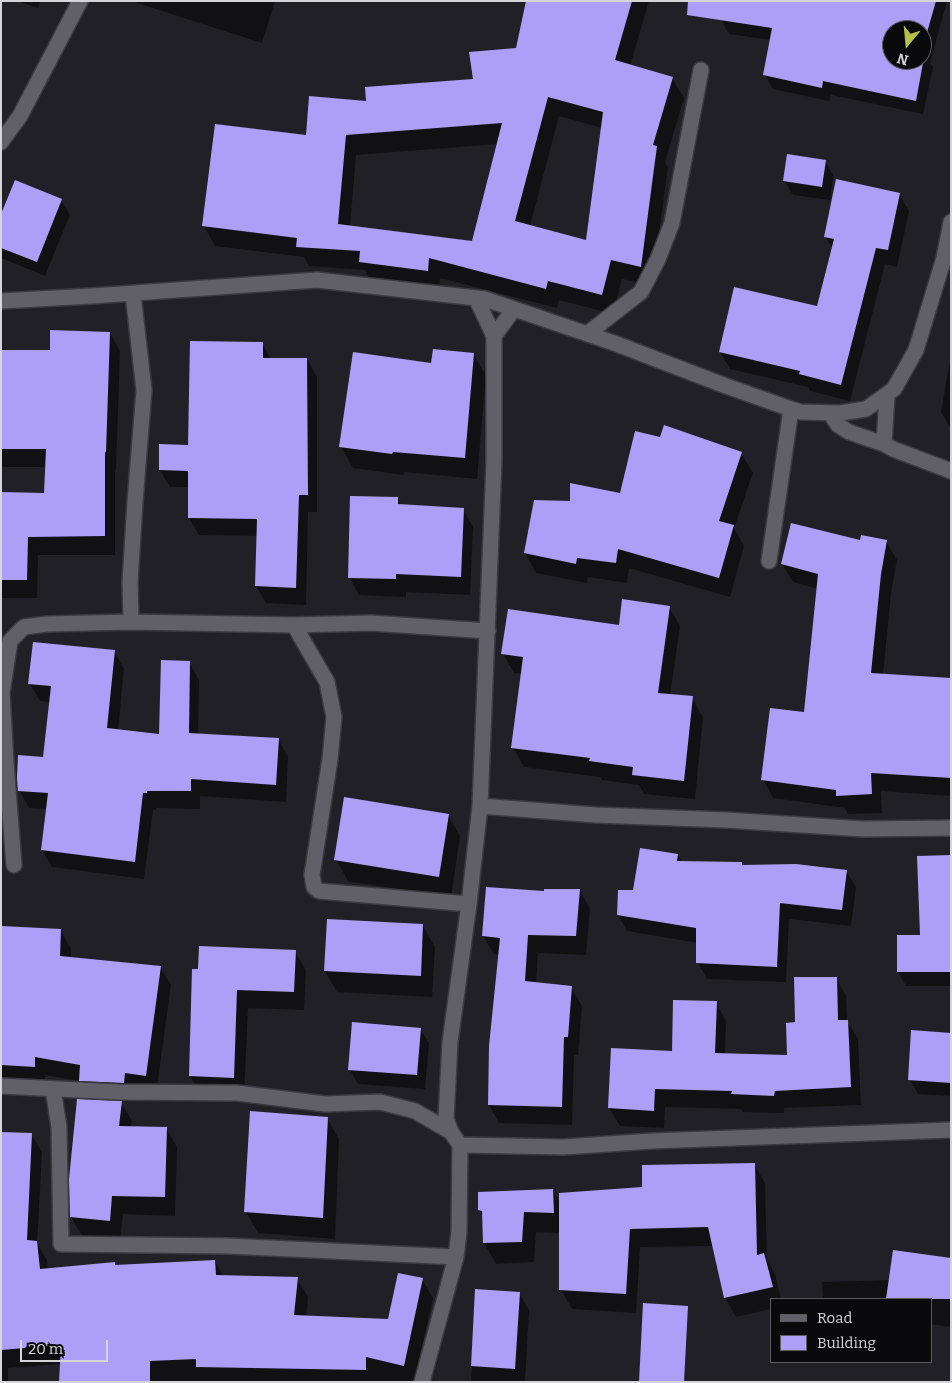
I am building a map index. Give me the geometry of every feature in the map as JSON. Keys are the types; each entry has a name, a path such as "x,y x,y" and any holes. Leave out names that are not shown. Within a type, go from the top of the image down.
{"street":[{"path":"1,142 20,116 80,1"},
{"path":"587,334 641,292 658,259 672,224 701,70"},
{"path":"1,301 133,294 317,280 485,299 614,343 726,386 801,412 840,413 866,409 894,389 916,350 944,258 951,222"},
{"path":"131,622 130,582 144,390 133,294"},
{"path":"422,1382 456,1257 459,1232 460,1145 451,1132 446,1119 450,1042 480,806 494,461 494,336 476,298"},
{"path":"494,336 514,309"},
{"path":"884,444 887,395"},
{"path":"769,561 792,409"},
{"path":"830,413 838,425 849,432 951,471"},
{"path":"14,865 2,693 10,641 24,627 47,624 131,622 294,625 371,623 488,631"},
{"path":"294,625 328,682 334,717 330,759 312,875 314,887 319,891 469,904"},
{"path":"480,806 596,815 726,820 863,829 951,828"},
{"path":"1,1086 118,1092 237,1093 325,1104 380,1102 415,1111 451,1132"},
{"path":"54,1089 58,1127 61,1244 228,1246 456,1257"},
{"path":"460,1145 564,1147 951,1130"}],"building":[{"path":"526,1 632,1 615,60 673,77 653,145 657,146 641,267 611,260 602,295 548,281 546,289 429,258 428,271 359,262 360,251 296,247 297,238 202,226 215,124 306,135 309,96 366,101 365,87 473,79 469,52 516,48","holes":["548,97 603,112 586,240 515,221","502,123 472,241 338,224 346,135"]},
{"path":"688,1 936,1 931,20 882,20 882,70 922,70 916,101 823,81 822,88 763,75 772,28 687,15"},
{"path":"787,154 826,160 822,187 783,181"},
{"path":"836,179 900,193 888,250 876,248 841,385 799,374 800,371 719,352 734,287 817,306 834,239 824,237"},
{"path":"15,180 62,199 37,262 1,248 1,214"},
{"path":"50,330 110,332 105,452 105,536 28,537 27,580 1,580 1,492 44,493 46,449 1,449 1,350 50,350"},
{"path":"190,341 263,342 263,358 307,358 308,495 299,495 296,588 255,586 257,519 188,518 188,471 159,470 159,444 188,445"},
{"path":"433,349 474,353 465,458 393,452 392,454 339,447 353,352 431,363"},
{"path":"664,425 742,452 719,521 734,525 719,578 618,549 616,563 577,558 576,564 524,553 534,500 570,501 570,483 620,493 635,431 660,437"},
{"path":"350,496 398,497 398,504 464,508 461,577 396,574 396,579 348,578"},
{"path":"791,523 860,540 861,535 887,540 881,574 871,673 951,678 951,778 871,773 872,794 836,796 836,790 761,780 770,708 804,712 818,574 781,564"},
{"path":"622,599 670,606 658,693 693,696 684,781 632,775 633,767 589,761 590,758 511,748 523,657 501,654 508,609 619,625"},
{"path":"33,642 115,650 107,728 159,734 161,660 190,661 189,733 279,738 276,785 191,779 191,791 147,791 147,793 143,793 135,862 41,850 48,793 18,791 17,778 18,755 43,757 51,686 28,684"},
{"path":"344,797 449,814 439,877 334,860"},
{"path":"640,848 678,854 677,861 742,862 742,865 796,864 847,870 842,910 780,903 777,967 696,963 696,928 617,915 618,890 633,890"},
{"path":"951,855 951,972 897,972 897,935 920,935 917,856"},
{"path":"486,887 544,891 544,889 580,889 576,936 528,935 525,981 572,986 568,1037 564,1037 562,1107 488,1105 489,1046 500,938 482,936"},
{"path":"327,919 423,924 421,976 324,971"},
{"path":"1,926 61,929 60,956 161,966 146,1076 125,1073 124,1083 79,1081 80,1065 35,1057 35,1067 1,1065"},
{"path":"199,946 296,950 294,992 237,990 234,1078 189,1076 192,969 198,969"},
{"path":"794,977 837,977 838,1020 848,1020 851,1087 775,1091 774,1096 731,1094 732,1091 655,1089 654,1111 608,1108 611,1048 672,1051 673,1000 717,1001 715,1053 787,1055 786,1023 795,1022"},
{"path":"352,1022 421,1028 417,1075 348,1070"},
{"path":"911,1030 951,1033 951,1083 908,1080"},
{"path":"77,1099 122,1101 119,1126 167,1127 165,1197 112,1196 110,1221 70,1217 69,1179"},
{"path":"250,1111 328,1117 323,1218 244,1212"},
{"path":"1,1132 32,1133 27,1240 37,1241 40,1269 115,1262 115,1265 215,1260 216,1275 298,1277 294,1315 388,1319 398,1273 423,1278 404,1366 366,1357 366,1370 196,1367 196,1359 150,1361 150,1382 59,1382 61,1345 1,1350"},
{"path":"755,1163 757,1255 764,1253 773,1287 724,1298 708,1227 630,1229 626,1294 559,1290 559,1193 642,1187 642,1165"},
{"path":"553,1189 554,1213 524,1212 522,1242 483,1243 482,1211 478,1210 478,1192"},
{"path":"893,1250 951,1258 951,1299 886,1298"},
{"path":"475,1289 520,1292 515,1369 471,1366"},
{"path":"643,1303 688,1306 684,1382 639,1382"}]}
